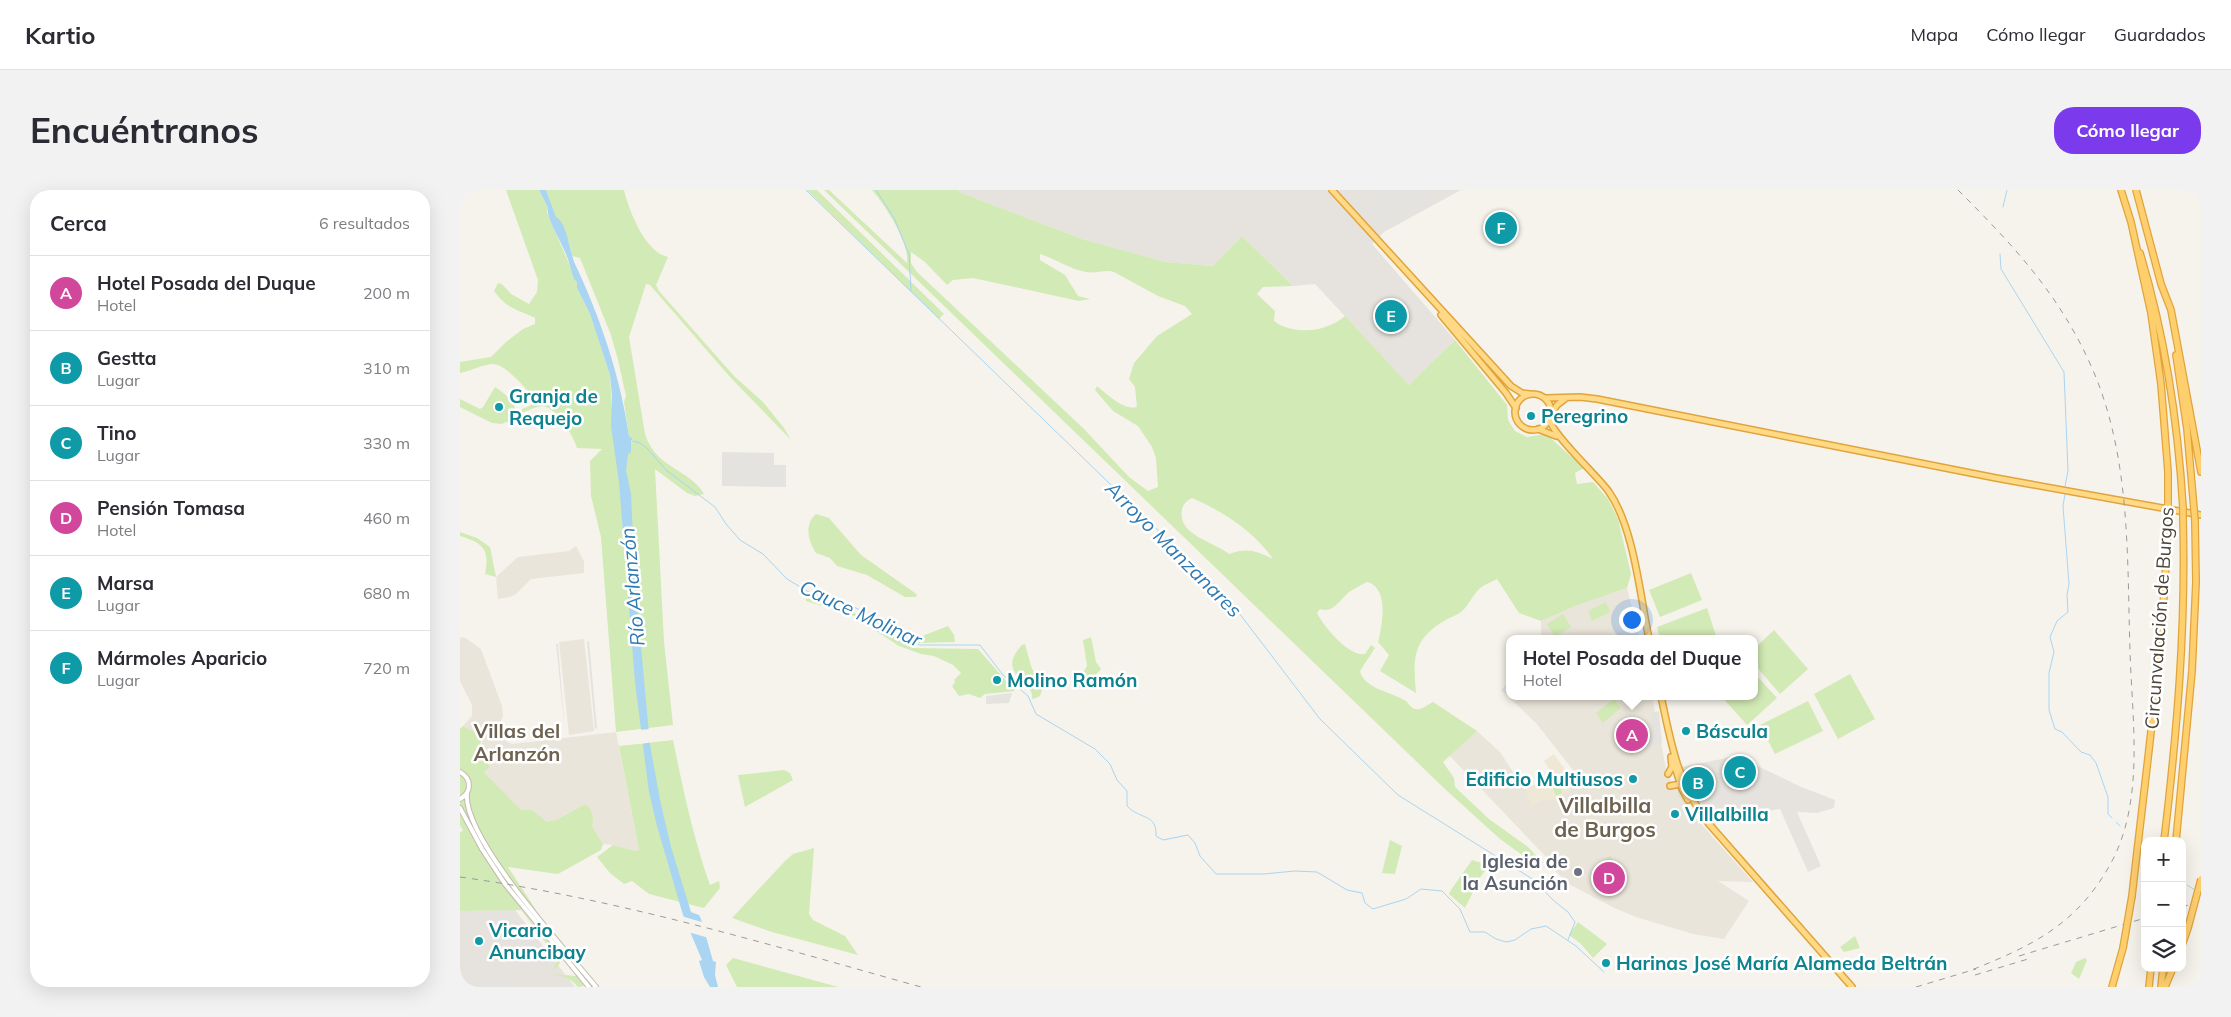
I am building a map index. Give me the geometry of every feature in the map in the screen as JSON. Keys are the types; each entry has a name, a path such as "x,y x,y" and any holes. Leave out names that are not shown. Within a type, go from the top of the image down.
{"highway":[{"path":"1332,190 1420,289 1511,386 1522,393 1540,395 1546,398 1597,399 1996,478 2201,516"},
{"name":"Circunvalación de Burgos","path":"2112,987 2123,948 2132,896 2161,635 2168,518 2168,472 2161,384 2151,313 2131,222 2121,190"},
{"path":"2136,190 2161,284 2174,346 2187,429 2195,521 2196,590 2192,671 2176,837"},
{"path":"2131,222 2145,270 2168,369 2178,442 2183,508 2185,579 2183,648 2164,837"},
{"path":"2161,284 2171,310 2201,472"},
{"path":"1420,289 1506,393 1516,408"},
{"path":"1530,394 1521,399 1516,408 1516,417 1520,424 1528,429 1538,429 1559,437"},
{"path":"1546,398 1551,407 1550,424 1559,437 1597,476 1617,505 1628,538 1648,635"},
{"path":"1538,429 1545,426 1557,405 1567,398"},
{"path":"1662,700 1675,771 1690,804 1852,987"},
{"path":"1673,757 1672,767 1666,775 1675,771"},
{"path":"1673,757 1680,782 1705,819"},
{"path":"1673,757 1691,799"},
{"path":"1670,786 1680,782"},
{"path":"2186,934 2201,879"},
{"path":"2148,987 2151,972"},
{"path":"2162,972 2163,987"},
{"path":"2163,987 2169,980 2172,972"}],"street":[{"path":"460,772 469,781 466,802 471,816 501,869 596,987"},
{"path":"460,799 467,793"},
{"path":"460,808 505,884 589,987"}],"shaded area":[{"path":"959,190 1461,190 1384,232 1372,244 1455,340 1409,385 1315,284 1293,286 1242,236 1213,266 1166,262 1082,239 959,192"},
{"path":"1370,190 1430,190 1436,202 1386,228 1360,196"},
{"path":"722,452 774,453 774,465 786,465 786,487 722,486"},
{"path":"576,546 584,561 584,573 531,579 516,594 498,599 496,577 518,557 569,551"},
{"path":"1627,588 1639,635 1541,635 1541,621 1578,605"},
{"path":"464,637 481,649 502,706 503,715 497,732 506,741 512,744 616,732 639,850 635,851 603,844 592,826 585,804 558,819 547,822 532,811 521,811 484,772 480,755 481,735 463,726 472,716 472,705 460,681 460,638"},
{"path":"584,639 594,731 569,735 559,642"},
{"path":"589,641 597,728 595,729 587,642"},
{"path":"556,644 558,644 565,732"},
{"path":"1506,685 1506,695 1501,690"},
{"path":"1012,693 1009,703 986,704 986,696"},
{"path":"1512,700 1653,700 1667,774 1694,816 1753,882 1718,881 1749,901 1724,939 1693,934 1639,918 1614,908 1569,884 1551,867 1548,859 1449,755 1477,731 1500,752 1524,789 1573,770 1536,723"},
{"path":"1659,711 1662,743 1640,751 1637,747 1645,738 1652,735 1650,725 1652,713"},
{"path":"1554,754 1566,771 1555,778 1544,761"},
{"path":"1737,756 1799,786 1835,800 1834,808 1817,813 1797,812 1821,866 1808,872 1780,809 1741,815 1722,813 1710,819 1699,804 1681,767"},
{"path":"1568,774 1574,787 1556,800 1543,800 1532,805 1525,790"},
{"path":"515,910 575,987 460,987 460,911"},
{"path":"509,980 508,987 483,987 480,984 468,984 467,987 460,987 460,981"}],"green space":[{"path":"506,190 539,190 548,208 547,212 577,282 577,288 590,314 610,375 614,448 630,444 633,439 629,436 624,402 626,396 618,360 611,335 580,258 572,256 569,242 562,225 556,218 546,190 624,190 639,230 652,247 660,254 668,257 656,285 659,291 734,376 763,402 791,440 730,377 650,285 646,284 629,337 645,434 650,446 657,455 690,479 704,494 695,496 687,493 655,469 664,642 673,725 616,732 601,537 591,496 590,461 602,449 577,448 559,417 548,408 541,406 521,413 522,409 539,402 512,375 500,366 490,364 460,373 460,362 491,357 523,329 535,324 535,318 503,302 494,291 498,283 502,284 511,294 529,304 537,292 538,280"},
{"path":"807,190 817,190 944,314 939,319"},
{"path":"824,190 829,190 907,263 905,245 901,235 890,214 872,190 959,190 959,192 1082,239 1166,262 1213,266 1242,236 1293,286 1263,287 1257,294 1275,311 1274,321 1291,329 1310,330 1329,326 1345,316 1409,385 1455,340 1507,405 1508,420 1515,431 1527,437 1546,434 1584,468 1575,473 1577,484 1593,482 1608,499 1618,519 1631,574 1627,588 1578,605 1541,621 1519,613 1497,579 1485,585 1477,591 1461,612 1433,628 1420,643 1415,660 1416,693 1380,671 1389,655 1378,642 1383,608 1382,599 1374,586 1367,582 1349,592 1332,608 1328,610 1320,609 1317,613 1320,619 1338,640 1352,651 1365,654 1371,645 1375,648 1360,671 1367,682 1406,701 1415,709 1422,708 1433,702 1477,731 1443,762 1454,778 1455,787 1489,819 1528,847 1542,862 1540,868 1500,839 1446,790","holes":["911,252 925,262 947,285 953,280 973,278 1079,301 1090,299 1078,296 1065,275 1040,260 1040,254 1080,271 1114,272 1158,296 1185,306 1192,314 1157,336 1134,363 1129,379 1135,387 1137,407 1132,408 1121,404 1097,386 1095,390 1113,411 1138,426 1152,447 1156,458 1158,487 1148,491 1129,477 1084,429 917,272 911,263","1192,498 1215,509 1237,523 1257,539 1273,559 1247,550 1229,554 1191,532 1185,526 1182,519 1182,510 1185,503"]},
{"path":"495,387 510,400 515,408 517,418 501,424 492,423 460,407 460,399 480,409"},
{"path":"816,514 829,518 861,555 915,593 916,597 905,597 867,575 837,566 830,558 816,553 808,533 812,518"},
{"path":"460,532 477,538 490,547 496,577 485,574 486,558 483,548 474,541 460,536"},
{"path":"1691,573 1702,600 1660,617 1649,590"},
{"path":"806,597 851,611 913,648 978,649 1015,691 985,694 980,698 969,694 959,696 952,686 955,682 954,680 961,673 953,665 934,656 921,654 899,646 852,615 806,601"},
{"path":"1606,602 1610,612 1592,621 1588,611"},
{"path":"1707,608 1716,635 1659,635 1657,627"},
{"path":"1563,614 1571,627 1558,635 1554,635 1547,624"},
{"path":"948,626 954,635 955,642 918,643 907,636 917,638"},
{"path":"1774,630 1808,669 1780,694 1758,668 1758,645"},
{"path":"1091,637 1096,662 1101,669 1081,688 1075,686 1087,666 1083,640"},
{"path":"1025,644 1031,666 1042,690 1040,696 1032,699 1028,686 1018,676 1012,663 1015,655 1022,645"},
{"path":"1850,674 1875,719 1838,739 1814,694"},
{"path":"1758,677 1777,698 1747,725 1725,700 1758,700"},
{"path":"1613,700 1621,708 1603,723 1596,713"},
{"path":"1808,701 1823,731 1775,754 1760,725"},
{"path":"463,726 481,735 480,755 490,767 484,772 521,810 532,810 547,822 558,819 585,804 591,811 593,817 592,826 603,844 601,850 558,874 508,867 536,910 529,910 593,987 528,910 522,910 560,957 559,964 553,969 558,959 521,910 460,911 460,832 463,831 460,825 460,729"},
{"path":"673,740 698,849 710,885 719,881 720,888 704,908 649,894 632,881 624,884 610,873 597,857 613,845 635,851 639,850 619,746"},
{"path":"784,770 790,773 793,780 745,807 738,775"},
{"path":"1557,780 1562,793 1556,796 1551,782"},
{"path":"1390,840 1402,846 1395,874 1382,873"},
{"path":"814,848 809,914 813,920 845,936 858,955 772,932 732,918 793,854"},
{"path":"1489,856 1494,860 1481,876 1465,908 1449,894 1472,860 1482,863"},
{"path":"1610,856 1613,860 1608,862 1599,881 1598,873 1600,867"},
{"path":"1578,922 1607,944 1593,958 1580,943 1569,935"},
{"path":"1855,936 1860,948 1844,952 1840,947"},
{"path":"733,958 838,987 737,987 726,965"},
{"path":"2085,958 2087,960 2079,979 2071,973 2076,962"},
{"path":"550,974 577,976 584,986 578,987 569,979"}],"water":[{"name":"Río Arlanzón","path":"539,190 546,190 556,217 560,220 566,231 575,264 593,305 608,347 615,369 629,436 633,439 631,441 631,452 628,454 626,470 631,494 635,581 650,745 671,847 691,912 699,915 701,919 713,961 716,962 715,975 718,987 710,987 704,977 699,961 702,960 683,915 649,792 635,682 619,482 611,426 612,396 610,375 590,314 577,288 577,282 574,279 566,255 549,218 548,208"}],"pier":[{"path":"651,729 653,742 640,744 638,730"},
{"path":"681,916 705,923 709,938 688,932"}],"waterway":[{"name":"Arroyo Manzanares","path":"806,190 1226,596 1320,719 1398,795 1534,880 1553,900 1568,912 1575,922 1568,940"},
{"path":"876,190 894,218 909,254 911,291"},
{"path":"2003,207 2007,190"},
{"path":"2000,254 2001,269 2064,372 2068,471 2065,486"},
{"name":"Cauce Molinar","path":"633,441 647,448 666,470 715,507 740,540 763,554 787,579 807,591 825,600 858,609 881,625 920,645 980,645 1003,675 1028,696 1036,714 1095,749 1110,764 1117,780 1127,791 1127,806 1151,820 1156,829 1156,836 1163,840 1188,835 1195,843 1200,856 1216,874 1317,872 1347,890 1362,893 1365,903 1373,909 1406,899 1421,889 1442,891 1460,909 1470,932 1485,932 1496,939 1506,942 1515,940 1531,929 1546,926 1576,946 1604,972"},
{"path":"2065,494 2063,506 2069,584 2067,595 2068,612 2057,621 2050,637 2054,652 2049,673 2049,710 2055,729 2062,732 2081,752 2090,755 2096,763 2108,797 2108,814 2112,818"},
{"path":"2116,822 2120,826"},
{"path":"2187,885 2195,890"}],"railway":[{"path":"1958,190 2017,252 2050,294 2079,342 2092,368 2105,402 2114,437 2124,508 2134,732 2134,759 2129,813 2122,839 2111,863 2098,884 2083,903 2051,931 2013,952 1969,971"},
{"path":"460,877 519,886 635,910 749,939 921,987"},
{"path":"2186,906 2201,901"},
{"path":"2019,956 2141,919"},
{"path":"1975,975 2028,959"},
{"path":"1916,987 1976,969"}],"place":[{"name":"Mármoles Aparicio","path":"1501,228"},
{"name":"Marsa","path":"1391,316"},
{"name":"Granja de Requejo","path":"499,407"},
{"name":"Peregrino","path":"1531,416"},
{"name":"Molino Ramón","path":"997,680"},
{"name":"Báscula","path":"1686,731"},
{"name":"Hotel Posada del Duque","path":"1632,735"},
{"name":"Tino","path":"1740,772"},
{"name":"Edificio Multiusos","path":"1633,779"},
{"name":"Gestta","path":"1698,783"},
{"name":"Villalbilla","path":"1675,814"},
{"name":"Iglesia de la Asunción","path":"1578,872"},
{"name":"Pensión Tomasa","path":"1609,878"},
{"name":"Vicario Anuncibay","path":"479,941"},
{"name":"Harinas José María Alameda Beltrán","path":"1606,963"}],"district":[{"name":"Villas del Arlanzón","path":"517,742"},
{"name":"Villalbilla de Burgos","path":"1605,817"}]}
